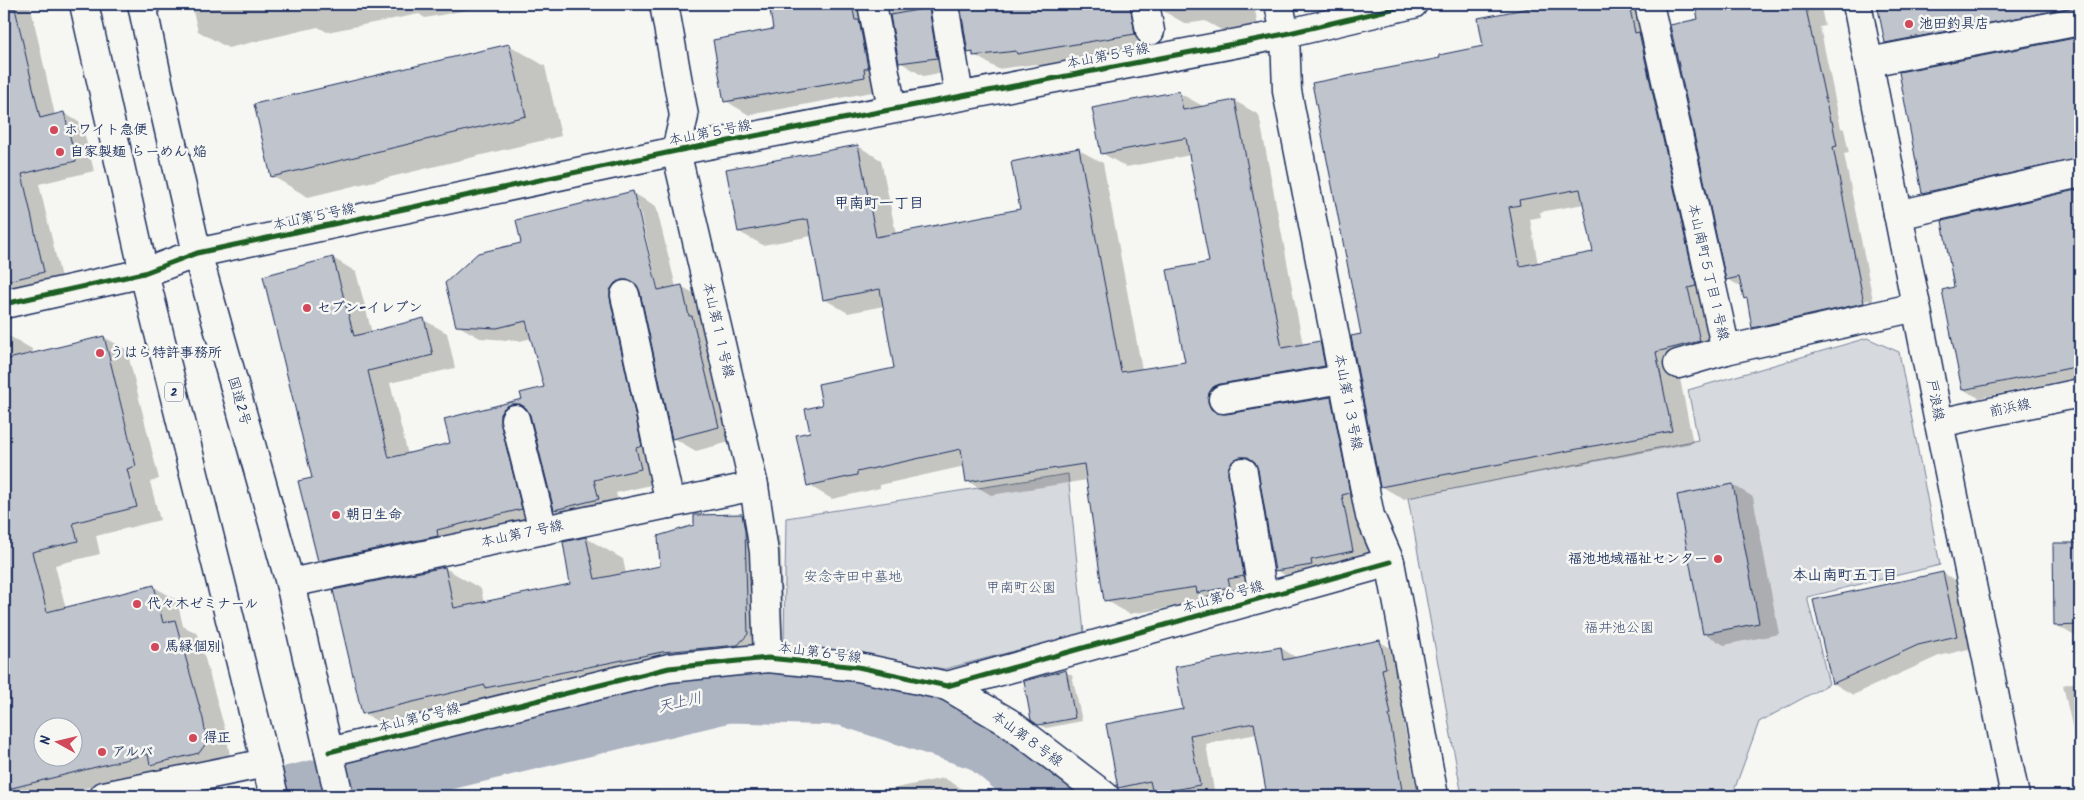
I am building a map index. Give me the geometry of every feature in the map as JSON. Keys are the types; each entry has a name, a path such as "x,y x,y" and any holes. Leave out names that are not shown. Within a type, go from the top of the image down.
{"main road":[{"name":"2","path":"84,4 144,272 270,779"},
{"name":"国道2号","path":"142,4 197,254 290,583 339,796"},
{"name":"本山第１１号線","path":"664,4 684,116 676,151 754,486 764,552 768,658"},
{"path":"872,4 892,109"},
{"path":"944,4 959,96"},
{"path":"1145,4 1150,31"},
{"name":"本山第１３号線","path":"1279,4 1285,34 1287,91 1343,379 1370,516 1390,562 1434,796"},
{"name":"本山第５号線","path":"4,304 144,272 197,254 676,151 1285,34 1413,4"},
{"name":"本山南町５丁目１号線","path":"1649,4 1726,350 1916,307"},
{"name":"戸浪線","path":"1857,4 2015,796"},
{"path":"1869,62 2080,21"},
{"path":"1898,215 2080,173"},
{"path":"625,295 670,504"},
{"path":"1678,364 1726,350"},
{"path":"1223,399 1343,379"},
{"name":"前浜線","path":"1939,422 2080,392"},
{"path":"515,419 543,530"},
{"path":"1243,472 1263,597"},
{"name":"本山第７号線","path":"290,583 754,486"},
{"name":"本山第６号線","path":"331,758 669,668 768,658 858,667 947,686 1390,562"},
{"name":"本山第８号線","path":"947,686 1008,722 1105,796"},
{"path":"104,796 270,779"}],"green space":[{"name":"福井池公園","path":"1867,338 1899,352 1940,565 1807,597 1829,684 1759,722 1732,796 1462,796 1408,498 1698,440 1688,390"},
{"path":"1068,474 1084,633 945,669 784,643 786,518"}],"building":[{"path":"769,4 852,4 855,20 859,20 868,68 864,69 865,77 724,102 713,40 773,29"},
{"path":"960,4 1130,4 1135,34 1017,54 1016,51 973,56 973,52 968,53"},
{"path":"1551,4 1629,4 1635,33 1639,32 1696,286 1688,288 1700,341 1656,352 1672,431 1380,487 1351,336 1361,334 1312,83 1440,58 1439,55 1483,46 1478,18","holes":["1580,189 1593,252 1520,266 1509,207 1520,205 1519,200"]},
{"path":"1695,4 1805,4 1837,146 1833,147 1864,303 1752,328 1747,298 1744,299 1739,277 1726,280 1670,25 1698,19"},
{"path":"1877,4 2080,4 2080,6 1885,43"},
{"path":"15,8 40,118 64,112 76,161 22,174 44,272 4,282 4,9"},
{"path":"929,8 937,58 899,63 890,15"},
{"path":"2080,37 2080,158 1922,193 1899,72"},
{"path":"509,44 526,116 271,177 254,104"},
{"path":"1179,91 1183,110 1235,100 1282,348 1320,341 1325,366 1220,384 1213,387 1209,393 1208,402 1211,409 1217,413 1226,414 1331,397 1350,493 1342,495 1353,551 1311,560 1312,565 1275,571 1258,470 1255,462 1248,457 1240,457 1234,460 1229,466 1228,474 1244,576 1228,579 1230,587 1197,593 1196,587 1104,601 1084,464 966,482 961,449 857,472 857,475 807,486 796,435 810,432 805,409 822,405 818,384 894,368 880,289 823,300 808,219 738,232 726,169 858,145 876,237 1020,209 1011,162 1079,148 1121,372 1185,362 1167,270 1209,262 1186,138 1101,154 1092,108"},
{"path":"2080,189 2080,366 1962,390 1942,290 1954,287 1942,221"},
{"path":"633,191 658,290 682,285 689,316 692,316 719,427 672,439 640,292 637,285 630,280 621,280 615,283 610,290 610,298 642,446 636,448 641,469 594,480 599,499 554,510 530,415 526,408 520,404 511,404 504,408 500,414 500,422 522,509 437,530 438,536 318,561 298,481 312,478 263,276 333,257 354,336 424,318 433,355 368,371 389,458 450,443 444,419 522,399 520,393 544,387 526,321 497,328 456,326 445,283 478,253 521,243 516,220"},
{"path":"104,336 136,466 127,469 137,507 73,523 78,541 32,552 47,612 154,585 163,623 175,620 203,719 207,742 199,753 150,765 148,754 4,790 4,360"},
{"name":"福池地域福祉センター","path":"1733,484 1759,623 1703,634 1677,495"},
{"path":"742,514 745,531 748,634 738,645 662,652 485,688 485,685 362,714 333,590 445,567 454,608 570,584 563,542 586,537 595,579 660,566 658,536 694,525 694,515"},
{"path":"2053,543 2080,543 2080,625 2054,626"},
{"path":"1943,572 1957,636 1918,645 1832,684 1813,600"},
{"path":"1380,640 1386,668 1382,669 1403,796 1267,796 1254,723 1190,735 1200,785 1153,794 1150,781 1118,788 1106,724 1183,709 1175,667 1281,647 1283,660"},
{"path":"1066,670 1075,718 1038,725 1031,720 1024,681"}],"waterway":[{"name":"天上川","path":"293,796 727,692 844,695 984,741 1051,796"}],"cycle path":[{"path":"4,304 144,273 197,253 676,151 1285,34 1413,4"},
{"path":"329,752 669,668 768,658 858,667 947,686 1390,562"}],"place":[{"name":"池田釣具店","path":"1909,24"},
{"name":"ホワイト急便","path":"54,130"},
{"name":"自家製麺 らーめん 焔","path":"60,152"},
{"name":"セブン-イレブン","path":"307,308"},
{"name":"うはら特許事務所","path":"100,353"},
{"name":"朝日生命","path":"336,515"},
{"name":"福池地域福祉センター","path":"1718,559"},
{"name":"代々木ゼミナール","path":"137,604"},
{"name":"馬縁個別","path":"155,647"},
{"name":"得正","path":"193,738"},
{"name":"アルバ","path":"102,752"}],"district":[{"name":"甲南町一丁目","path":"879,204"},
{"name":"本山南町五丁目","path":"1845,576"}],"park label":[{"name":"安念寺田中墓地","path":"853,577"},
{"name":"甲南町公園","path":"1021,588"}]}
